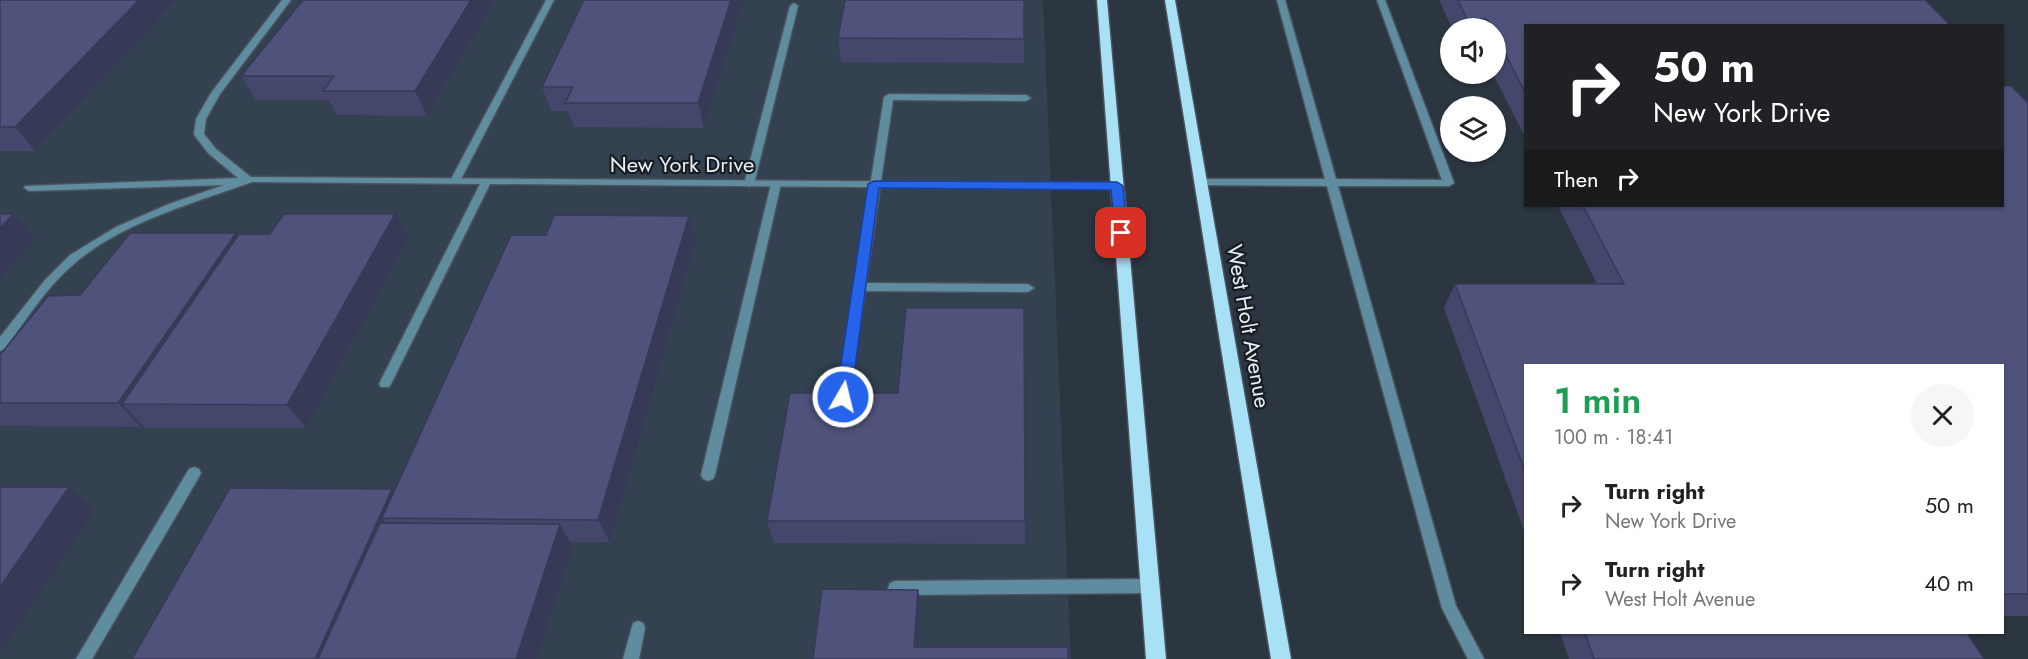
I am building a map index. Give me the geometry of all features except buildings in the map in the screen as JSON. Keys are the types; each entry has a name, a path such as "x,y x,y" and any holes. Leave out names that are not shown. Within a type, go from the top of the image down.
{"main road":[{"path":"1101,0 1156,659"},
{"name":"West Holt Avenue","path":"1170,0 1281,659"}],"street":[{"path":"248,180 212,151 199,134 201,119 216,93 287,0"},
{"path":"455,182 550,0"},
{"path":"1281,0 1449,608 1476,659"},
{"path":"1200,182 1449,183 1381,0"},
{"path":"749,184 794,6"},
{"path":"843,397 889,97 1026,98"},
{"path":"0,346 57,273 81,252 134,223 248,180"},
{"name":"New York Drive","path":"29,188 248,180 1117,186"},
{"path":"385,384 486,182"},
{"path":"708,475 776,184"},
{"path":"859,287 1028,288"},
{"path":"84,659 194,473"},
{"path":"895,588 1150,586"},
{"path":"631,659 638,628"}],"shaded area":[{"path":"0,0 1043,0 1071,659 0,659"}],"route":[{"path":"843,397 874,184 1117,186 1121,233"}]}
